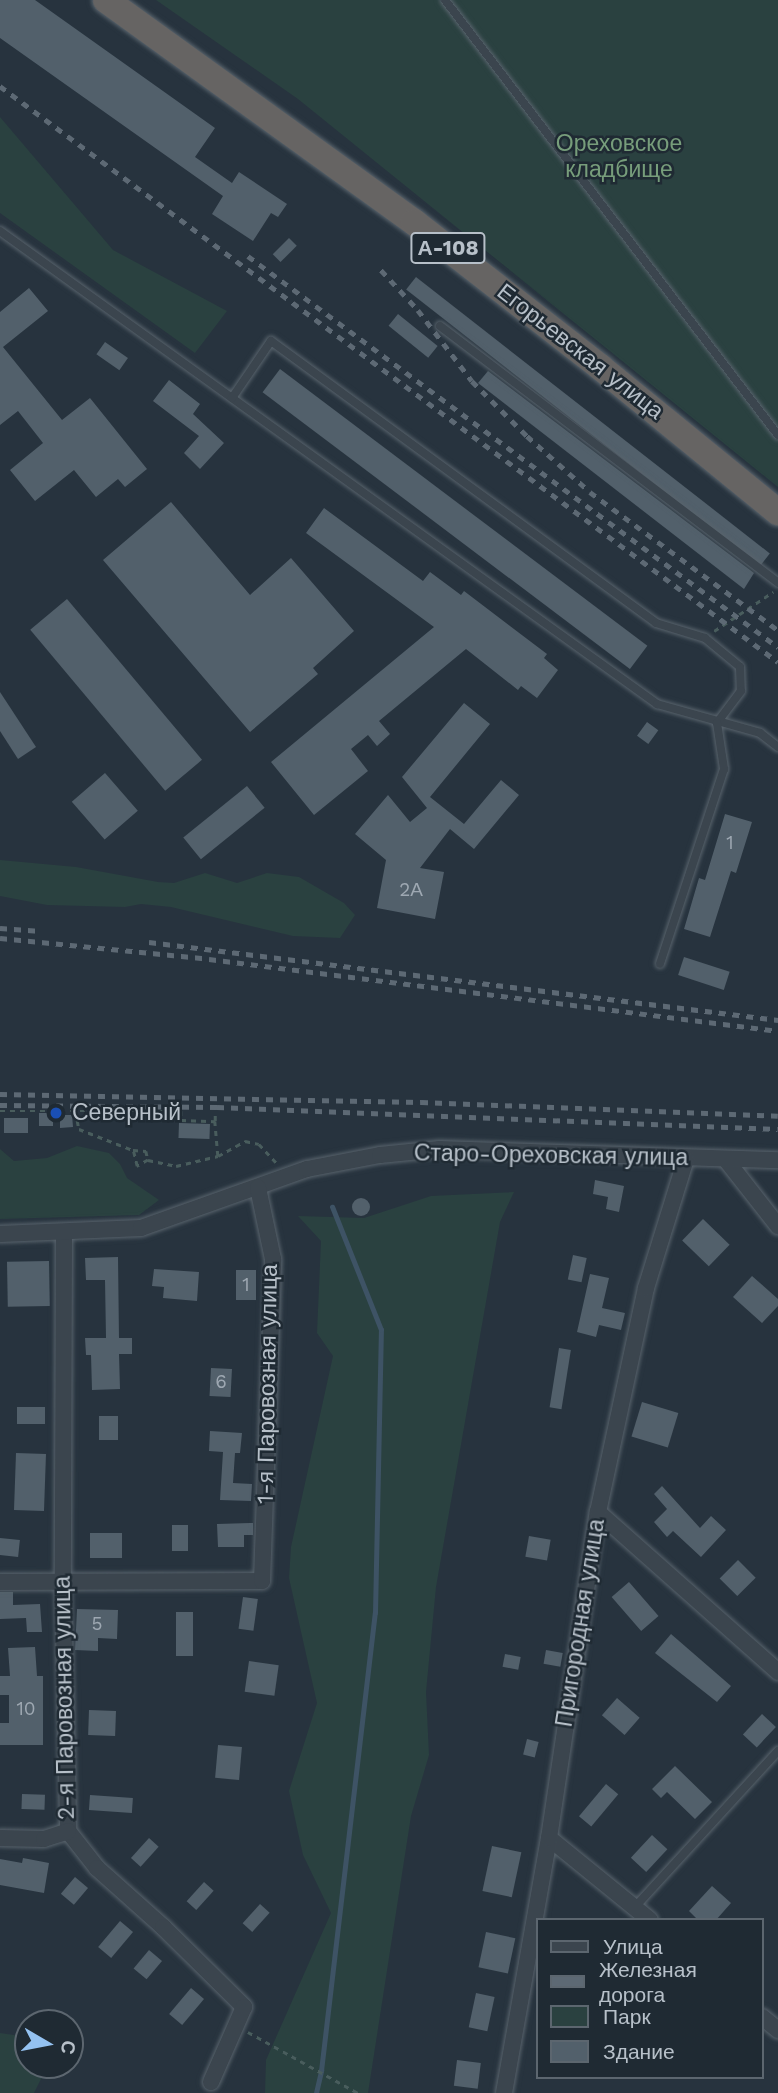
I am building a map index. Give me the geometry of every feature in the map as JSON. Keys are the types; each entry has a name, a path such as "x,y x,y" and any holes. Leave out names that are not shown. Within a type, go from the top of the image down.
{"highway":[{"name":"Егорьевская улица","path":"106,0 414,222 600,367 778,512"}],"street":[{"name":"Старо-Ореховская улица","path":"0,1234 141,1228 289,1176 380,1155 440,1149 727,1161 778,1160"},
{"name":"Пригородная улица","path":"504,2093 549,1838 598,1512 646,1288 687,1159"},
{"path":"727,1161 778,1226"},
{"name":"1-я Паровозная улица","path":"63,1582 262,1581 272,1259 258,1188"},
{"name":"2-я Паровозная улица","path":"64,1232 63,1582 68,1831 97,1868 163,1927 244,2007 211,2082"},
{"path":"598,1512 778,1672"},
{"path":"0,1582 63,1582"},
{"path":"0,1838 44,1839 68,1831"},
{"path":"549,1838 648,1918"},
{"path":"764,2019 778,2030"}],"lane":[{"path":"445,0 778,435"},
{"path":"0,231 657,704 760,733 778,747"},
{"path":"440,326 778,585"},
{"path":"232,398 271,341 656,623 705,638 740,667 741,691 717,723 724,769 660,964"},
{"path":"635,1907 778,1751"}],"path":[{"path":"705,638 778,585"},
{"path":"0,1111 181,1111 181,1120 215,1121"},
{"path":"76,1111 79,1129 133,1150 146,1151 148,1160"},
{"path":"215,1112 218,1156"},
{"path":"133,1150 137,1166 148,1160 176,1166 218,1156 245,1141 259,1144 289,1176"},
{"path":"236,2025 358,2093"}],"green space":[{"name":"Ореховское кладбище","path":"156,0 778,0 778,487 298,99"},
{"path":"0,117 113,250 227,311 195,353 0,213"},
{"path":"0,860 76,867 174,883 205,873 237,883 267,873 299,877 344,903 355,915 340,938 293,936 171,907 141,904 125,907 47,905 0,896"},
{"path":"77,1146 109,1153 120,1164 127,1178 159,1200 139,1215 0,1219 0,1149 14,1161 47,1158"},
{"path":"514,1192 500,1222 436,1587 426,1692 429,1755 411,1816 368,2093 265,2093 266,2060 331,1913 303,1855 289,1791 317,1703 289,1578 291,1547 333,1356 317,1333 321,1241 298,1216 364,1218 431,1196"},
{"path":"0,2033 14,2035 14,2079 41,2079 34,2093 0,2093"}],"building":[{"path":"0,0 35,0 215,128 195,157 232,183 239,172 287,204 278,217 271,213 253,241 212,214 223,196 0,38"},
{"path":"289,238 297,246 281,262 273,254"},
{"path":"416,277 770,553 760,566 406,290"},
{"path":"29,288 48,311 3,347 62,420 90,398 147,469 125,487 118,479 96,497 74,470 35,501 10,470 43,443 18,411 0,425 0,312"},
{"path":"398,314 438,346 428,358 389,326"},
{"path":"105,342 128,358 119,370 96,354"},
{"path":"280,369 647,646 630,669 263,392"},
{"path":"488,371 754,573 744,589 478,383"},
{"path":"169,380 200,404 193,414 224,443 200,469 184,453 199,436 153,401"},
{"path":"171,502 250,595 291,558 354,631 313,668 318,674 250,732 103,560"},
{"path":"324,508 423,581 430,572 461,595 464,591 547,654 544,658 558,670 537,698 521,686 518,690 466,649 379,721 390,734 377,746 368,735 351,749 368,771 314,815 271,762 434,627 306,533"},
{"path":"67,599 202,760 165,791 30,630"},
{"path":"0,692 36,747 18,759 0,731"},
{"path":"464,703 490,724 430,797 464,824 501,780 519,795 474,849 450,829 420,868 444,872 435,919 377,908 386,860 355,834 388,795 410,822 427,808 402,777"},
{"path":"647,722 658,730 648,744 637,736"},
{"path":"105,773 138,811 105,840 72,802"},
{"path":"247,786 265,808 201,859 183,838"},
{"path":"725,814 752,822 736,873 731,871 710,937 684,929 699,878 705,880"},
{"path":"684,957 730,972 724,990 678,975"},
{"path":"39,1113 53,1113 53,1126 39,1126"},
{"path":"60,1115 72,1115 73,1127 60,1128"},
{"path":"4,1118 28,1118 28,1133 4,1133"},
{"path":"179,1123 210,1124 209,1139 178,1138"},
{"path":"595,1180 624,1186 619,1212 606,1209 608,1197 593,1194"},
{"path":"361,1198 367,1201 370,1207 367,1213 361,1216 355,1213 352,1207 355,1201"},
{"path":"703,1219 730,1245 709,1266 682,1241"},
{"path":"573,1255 587,1258 581,1282 568,1279"},
{"path":"118,1257 119,1338 132,1338 132,1354 119,1354 120,1389 92,1390 91,1355 86,1355 85,1338 106,1338 105,1280 86,1280 85,1258"},
{"path":"49,1261 50,1306 8,1307 7,1262"},
{"path":"154,1269 199,1272 197,1301 163,1298 164,1287 152,1286"},
{"path":"236,1270 256,1270 256,1300 236,1300"},
{"path":"590,1274 609,1278 602,1308 625,1313 621,1330 599,1325 596,1337 577,1332"},
{"path":"752,1276 778,1299 778,1306 762,1323 733,1297"},
{"path":"559,1348 571,1350 561,1409 550,1407"},
{"path":"211,1368 232,1369 231,1397 210,1396"},
{"path":"642,1402 678,1413 668,1448 631,1436"},
{"path":"17,1407 45,1407 45,1424 17,1424"},
{"path":"99,1416 118,1416 118,1440 99,1440"},
{"path":"210,1431 242,1433 240,1453 235,1453 233,1483 252,1484 251,1501 220,1500 223,1452 209,1451"},
{"path":"16,1453 46,1454 44,1511 14,1510"},
{"path":"662,1486 700,1528 711,1516 726,1530 701,1557 673,1531 667,1537 654,1522 667,1509 654,1494"},
{"path":"253,1523 253,1535 244,1535 244,1547 218,1547 217,1524"},
{"path":"172,1525 188,1525 188,1551 172,1551"},
{"path":"90,1533 122,1533 122,1558 90,1558"},
{"path":"529,1536 551,1540 547,1561 525,1557"},
{"path":"0,1538 20,1540 18,1557 0,1555"},
{"path":"738,1560 756,1578 737,1596 720,1578"},
{"path":"629,1582 659,1616 641,1631 612,1597"},
{"path":"0,1592 13,1592 13,1605 40,1604 42,1632 27,1632 26,1618 0,1619"},
{"path":"243,1597 258,1599 253,1631 239,1629"},
{"path":"77,1609 118,1610 117,1639 98,1638 98,1651 75,1650"},
{"path":"176,1612 193,1612 193,1656 176,1656"},
{"path":"671,1634 731,1686 717,1702 655,1653"},
{"path":"35,1647 37,1676 43,1676 43,1745 0,1745 0,1723 9,1723 9,1695 0,1695 0,1676 10,1676 8,1648"},
{"path":"546,1650 563,1653 560,1667 544,1664"},
{"path":"505,1654 521,1657 518,1670 503,1667"},
{"path":"249,1661 279,1665 274,1696 245,1692"},
{"path":"617,1698 640,1718 625,1735 602,1715"},
{"path":"89,1710 116,1711 115,1736 88,1735"},
{"path":"762,1714 776,1727 757,1747 743,1734"},
{"path":"527,1739 539,1742 535,1757 523,1755"},
{"path":"218,1745 242,1747 239,1780 215,1778"},
{"path":"675,1766 712,1802 695,1819 667,1792 661,1798 652,1789"},
{"path":"606,1784 618,1794 591,1826 579,1816"},
{"path":"22,1794 45,1795 44,1810 21,1809"},
{"path":"90,1795 133,1798 132,1813 89,1810"},
{"path":"652,1835 667,1849 646,1872 631,1858"},
{"path":"149,1838 159,1847 141,1867 131,1858"},
{"path":"492,1846 521,1852 512,1897 482,1891"},
{"path":"23,1858 49,1863 44,1893 0,1885 0,1859 22,1863"},
{"path":"75,1877 88,1888 74,1905 61,1894"},
{"path":"204,1882 214,1891 196,1910 187,1901"},
{"path":"712,1886 731,1903 718,1918 696,1918 689,1911"},
{"path":"260,1904 270,1913 252,1932 243,1923"},
{"path":"120,1921 133,1932 111,1958 98,1947"},
{"path":"486,1932 515,1938 508,1973 479,1967"},
{"path":"149,1950 162,1961 147,1979 134,1968"},
{"path":"191,1988 204,1999 182,2025 169,2014"},
{"path":"476,1993 495,1997 487,2031 469,2027"},
{"path":"457,2060 481,2063 478,2089 454,2086"}],"waterway":[{"path":"316,2093 321,2071 375,1613 381,1330 332,1207"}],"railway":[{"path":"0,86 778,662"},
{"path":"248,256 778,647"},
{"path":"381,270 418,310 472,381 527,436 590,492 778,630"},
{"path":"0,928 41,931"},
{"path":"0,938 209,959 778,1031"},
{"path":"149,942 778,1020"},
{"path":"0,1094 421,1102 778,1116"},
{"path":"0,1105 217,1107 778,1129"}],"place":[{"name":"Северный","path":"56,1113"}]}
